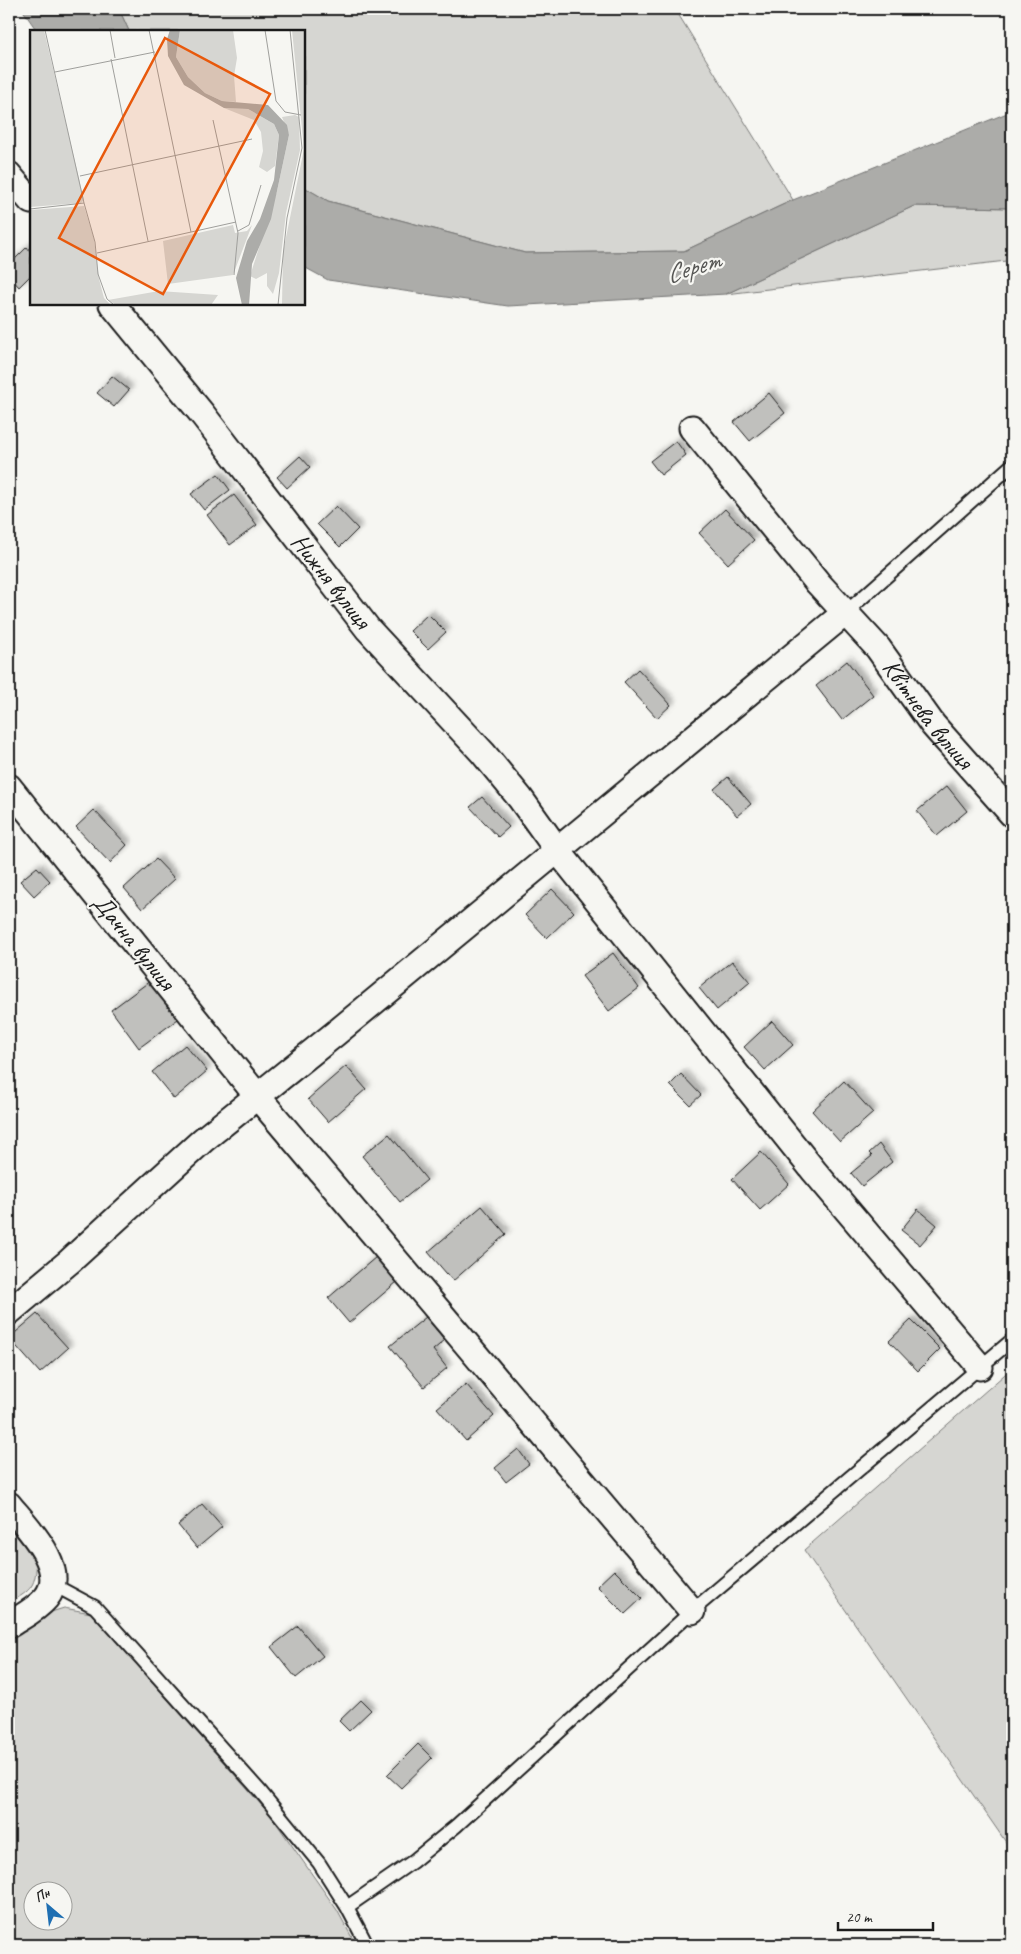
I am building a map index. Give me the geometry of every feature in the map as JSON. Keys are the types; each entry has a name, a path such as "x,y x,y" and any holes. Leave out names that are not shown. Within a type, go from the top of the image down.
{"street":[{"path":"9,175 30,200"},
{"name":"Нижня вулиця","path":"113,305 209,422 368,629 483,753 520,798 558,851 814,1171 980,1367"},
{"name":"Квітнева вулиця","path":"692,428 818,584 891,663 933,725 1012,814"},
{"path":"9,1312 84,1248 203,1140 558,851 795,652 845,613"},
{"name":"Дачна вулиця","path":"9,787 258,1096 692,1611"},
{"path":"9,1506 42,1547 51,1566 52,1584 48,1596 40,1605 9,1625"}],"lane":[{"path":"845,613 1012,465"},
{"path":"347,1907 412,1862 456,1826 692,1611 1012,1340"},
{"path":"52,1584 72,1596 86,1601 95,1608 204,1727 319,1863 347,1907 367,1945"}],"shaded area":[{"path":"119,9 675,9 793,200 684,251 525,253 328,201 305,188 305,30 129,30"},
{"path":"914,206 1012,208 1012,265 1006,261 726,294"},
{"path":"1012,1368 1012,1851 804,1550"},
{"path":"9,1526 37,1559 34,1582 28,1590 9,1603"},
{"path":"64,1608 91,1613 272,1817 337,1910 356,1945 9,1945 9,1634 32,1618"}],"water":[{"path":"22,9 119,9 129,30 36,30"},
{"name":"Серет","path":"1012,111 1012,208 914,206 726,294 508,306 328,280 305,268 305,188 328,201 525,253 684,251 793,200"}],"building":[{"path":"27,247 30,251 30,276 19,287 9,276 9,265"},
{"path":"112,376 129,390 114,407 97,393"},
{"path":"769,393 785,413 750,441 734,422"},
{"path":"676,441 686,455 661,475 650,461"},
{"path":"300,456 310,467 287,488 277,477"},
{"path":"218,474 230,490 204,510 191,494"},
{"path":"234,495 257,525 230,545 207,515"},
{"path":"336,506 358,529 340,547 317,524"},
{"path":"725,509 754,540 728,564 699,533"},
{"path":"428,614 446,632 428,649 410,631"},
{"path":"847,661 873,695 842,720 816,686"},
{"path":"638,669 671,705 657,718 624,682"},
{"path":"728,777 751,804 737,816 714,789"},
{"path":"947,786 967,811 937,836 917,811"},
{"path":"482,797 509,827 498,837 470,807"},
{"path":"94,810 127,845 110,863 76,827"},
{"path":"156,859 175,879 142,909 124,888"},
{"path":"37,867 50,881 34,896 20,881"},
{"path":"552,889 574,912 547,938 525,915"},
{"path":"613,953 639,988 609,1011 582,976"},
{"path":"732,961 750,982 717,1010 699,988"},
{"path":"150,981 178,1019 139,1048 111,1010"},
{"path":"772,1021 793,1045 765,1070 744,1047"},
{"path":"185,1045 207,1071 174,1099 152,1072"},
{"path":"346,1066 366,1089 328,1122 308,1099"},
{"path":"681,1074 701,1095 690,1105 670,1085"},
{"path":"844,1081 873,1113 840,1142 812,1111"},
{"path":"389,1134 427,1180 400,1202 362,1156"},
{"path":"879,1144 892,1162 862,1186 851,1173 872,1156 869,1153"},
{"path":"761,1152 789,1184 760,1210 732,1179"},
{"path":"482,1206 506,1234 453,1281 428,1252"},
{"path":"918,1209 937,1225 920,1245 901,1230"},
{"path":"376,1257 397,1282 349,1323 328,1298"},
{"path":"37,1314 68,1348 40,1373 9,1338"},
{"path":"426,1317 445,1340 433,1350 447,1368 424,1387 390,1346"},
{"path":"911,1320 940,1349 918,1371 889,1341"},
{"path":"466,1384 494,1416 466,1441 437,1408"},
{"path":"518,1449 529,1464 506,1482 495,1468"},
{"path":"202,1504 222,1527 197,1548 178,1525"},
{"path":"614,1570 642,1598 625,1614 597,1586"},
{"path":"298,1626 323,1656 296,1678 271,1647"},
{"path":"361,1700 371,1710 349,1731 339,1721"},
{"path":"418,1744 432,1758 401,1788 387,1775"}]}
